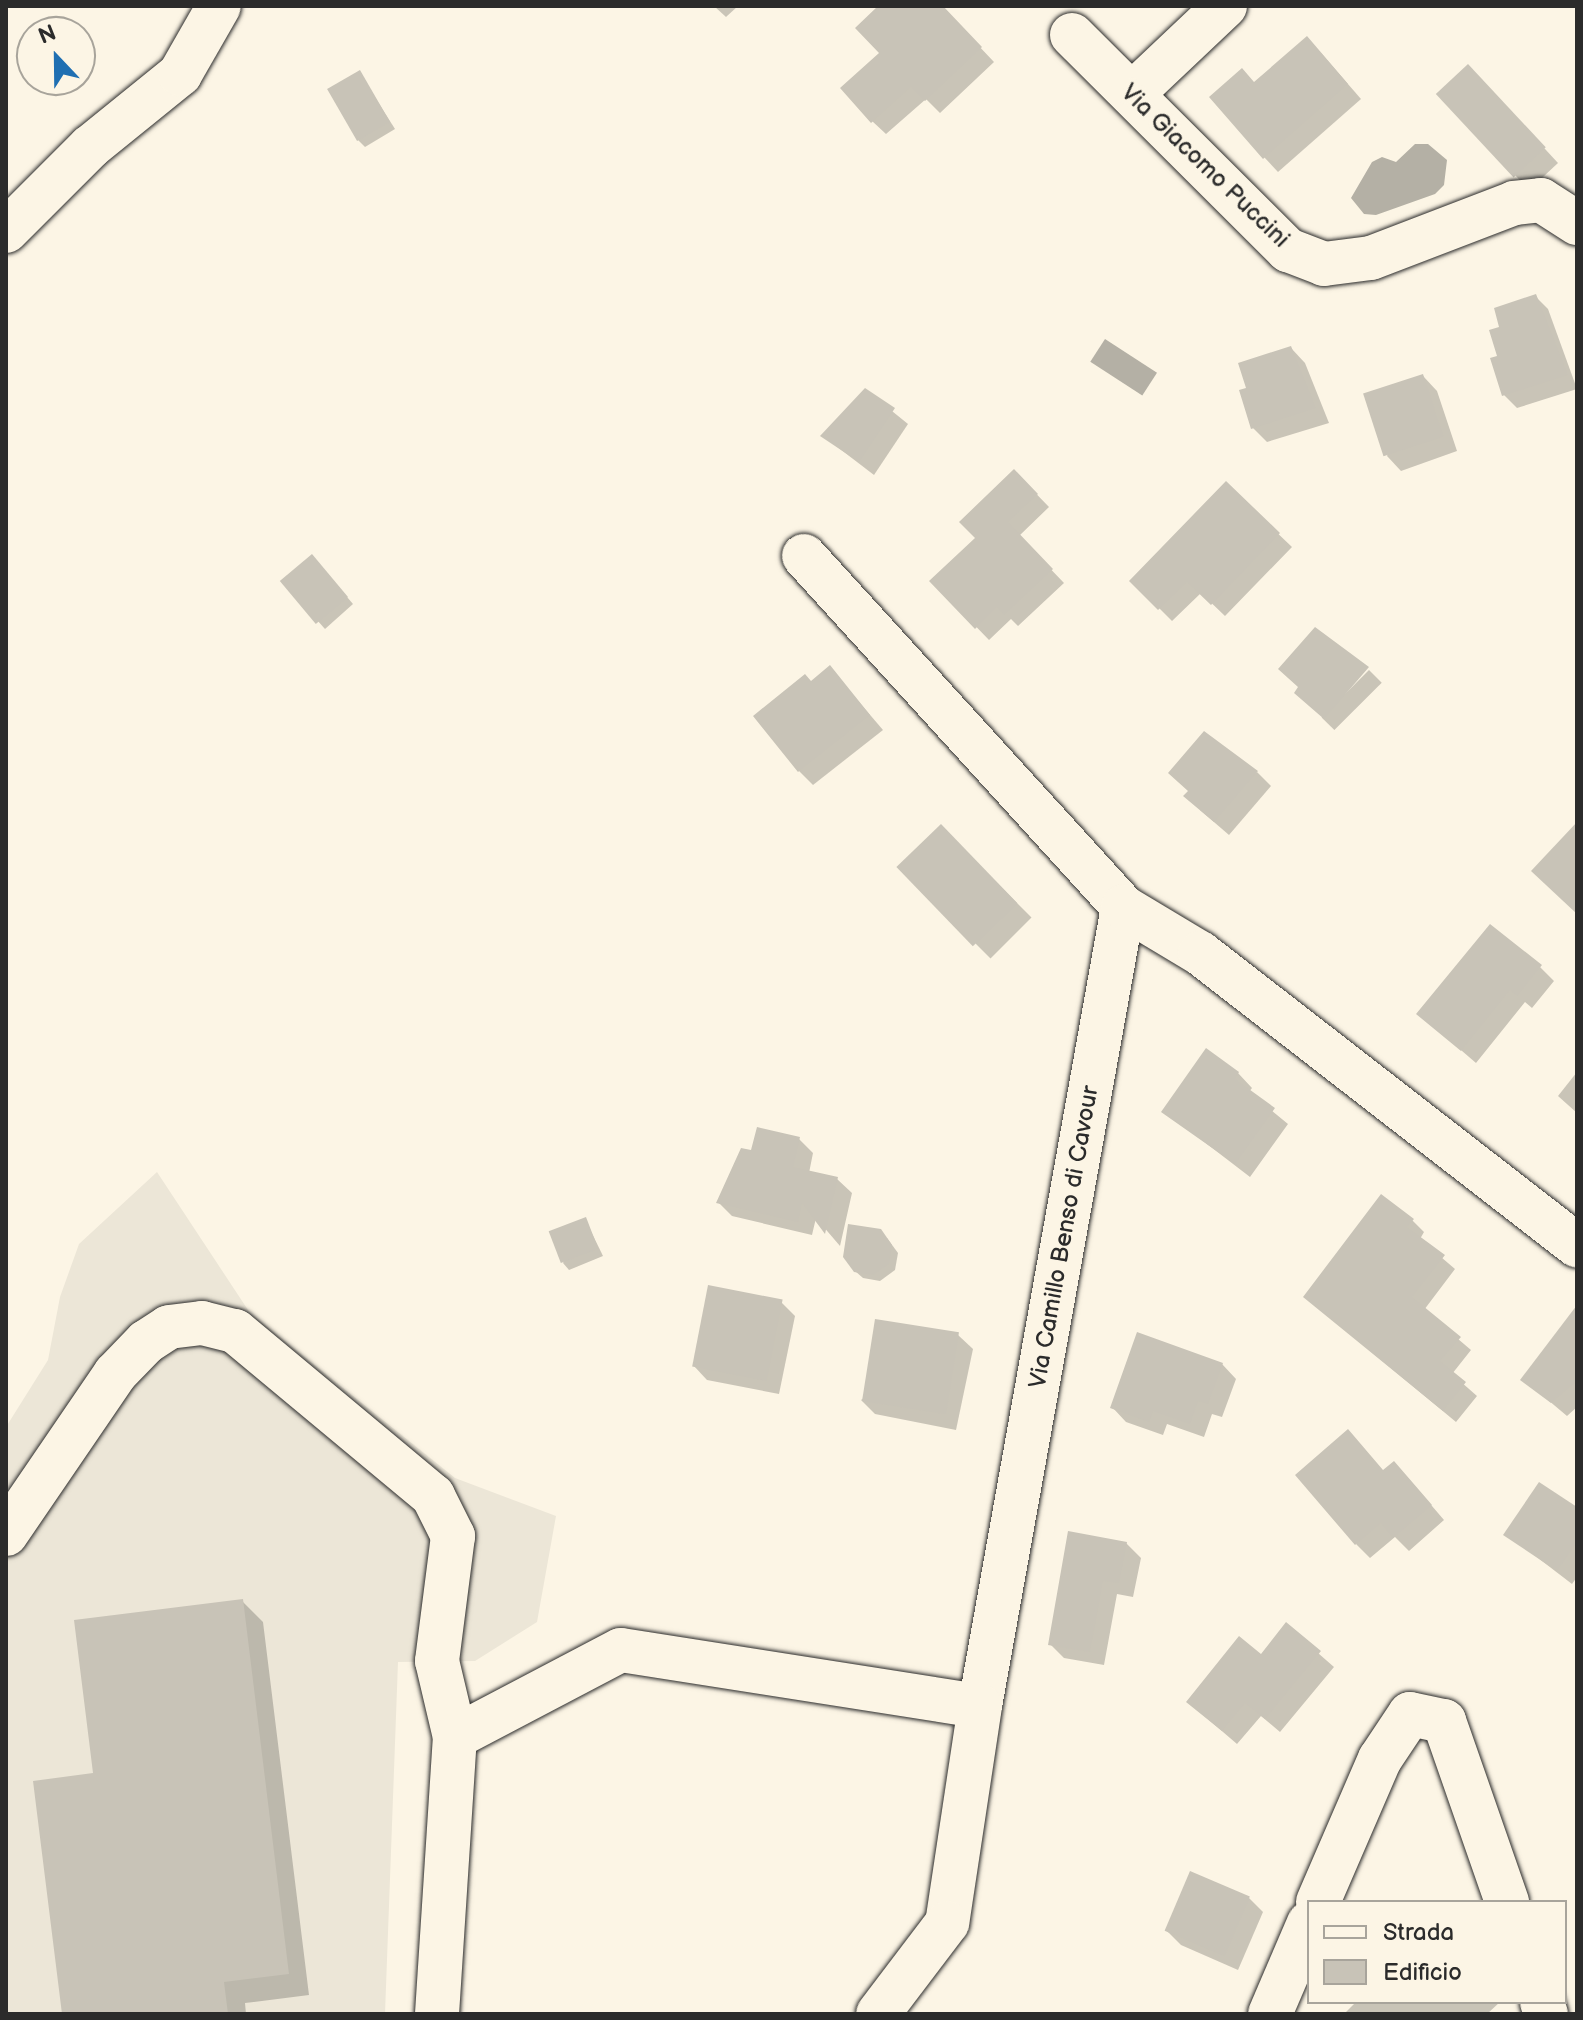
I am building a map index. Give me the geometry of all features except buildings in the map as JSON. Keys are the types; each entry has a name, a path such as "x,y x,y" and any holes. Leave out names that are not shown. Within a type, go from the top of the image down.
{"street":[{"path":"6,231 90,147 180,74 219,6"},
{"path":"1132,94 1225,6"},
{"name":"Via Giacomo Puccini","path":"1072,35 1288,250 1324,264 1371,258 1514,203 1541,200 1577,223"},
{"path":"804,556 1123,907 1200,953 1577,1245"},
{"name":"Via Camillo Benso di Cavour","path":"878,2014 947,1923 980,1706 1123,907"},
{"path":"6,1534 115,1374 146,1342 169,1327 202,1323 235,1331 433,1496 453,1536 437,1661 455,1737 437,2014"},
{"path":"455,1737 621,1650 980,1706"},
{"path":"1319,1900 1380,1759 1410,1714 1444,1721 1506,1900"},
{"path":"1270,2014 1307,1928"}],"shaded area":[{"path":"1415,144 1428,144 1447,160 1444,185 1435,194 1376,215 1364,214 1351,198 1372,162 1382,157 1396,162"},
{"path":"1105,339 1157,373 1142,395 1090,362"},
{"path":"157,1172 250,1313 455,1478 556,1516 537,1622 475,1661 398,1662 385,2014 6,2014 6,1427 48,1360 60,1297 79,1244"}]}
